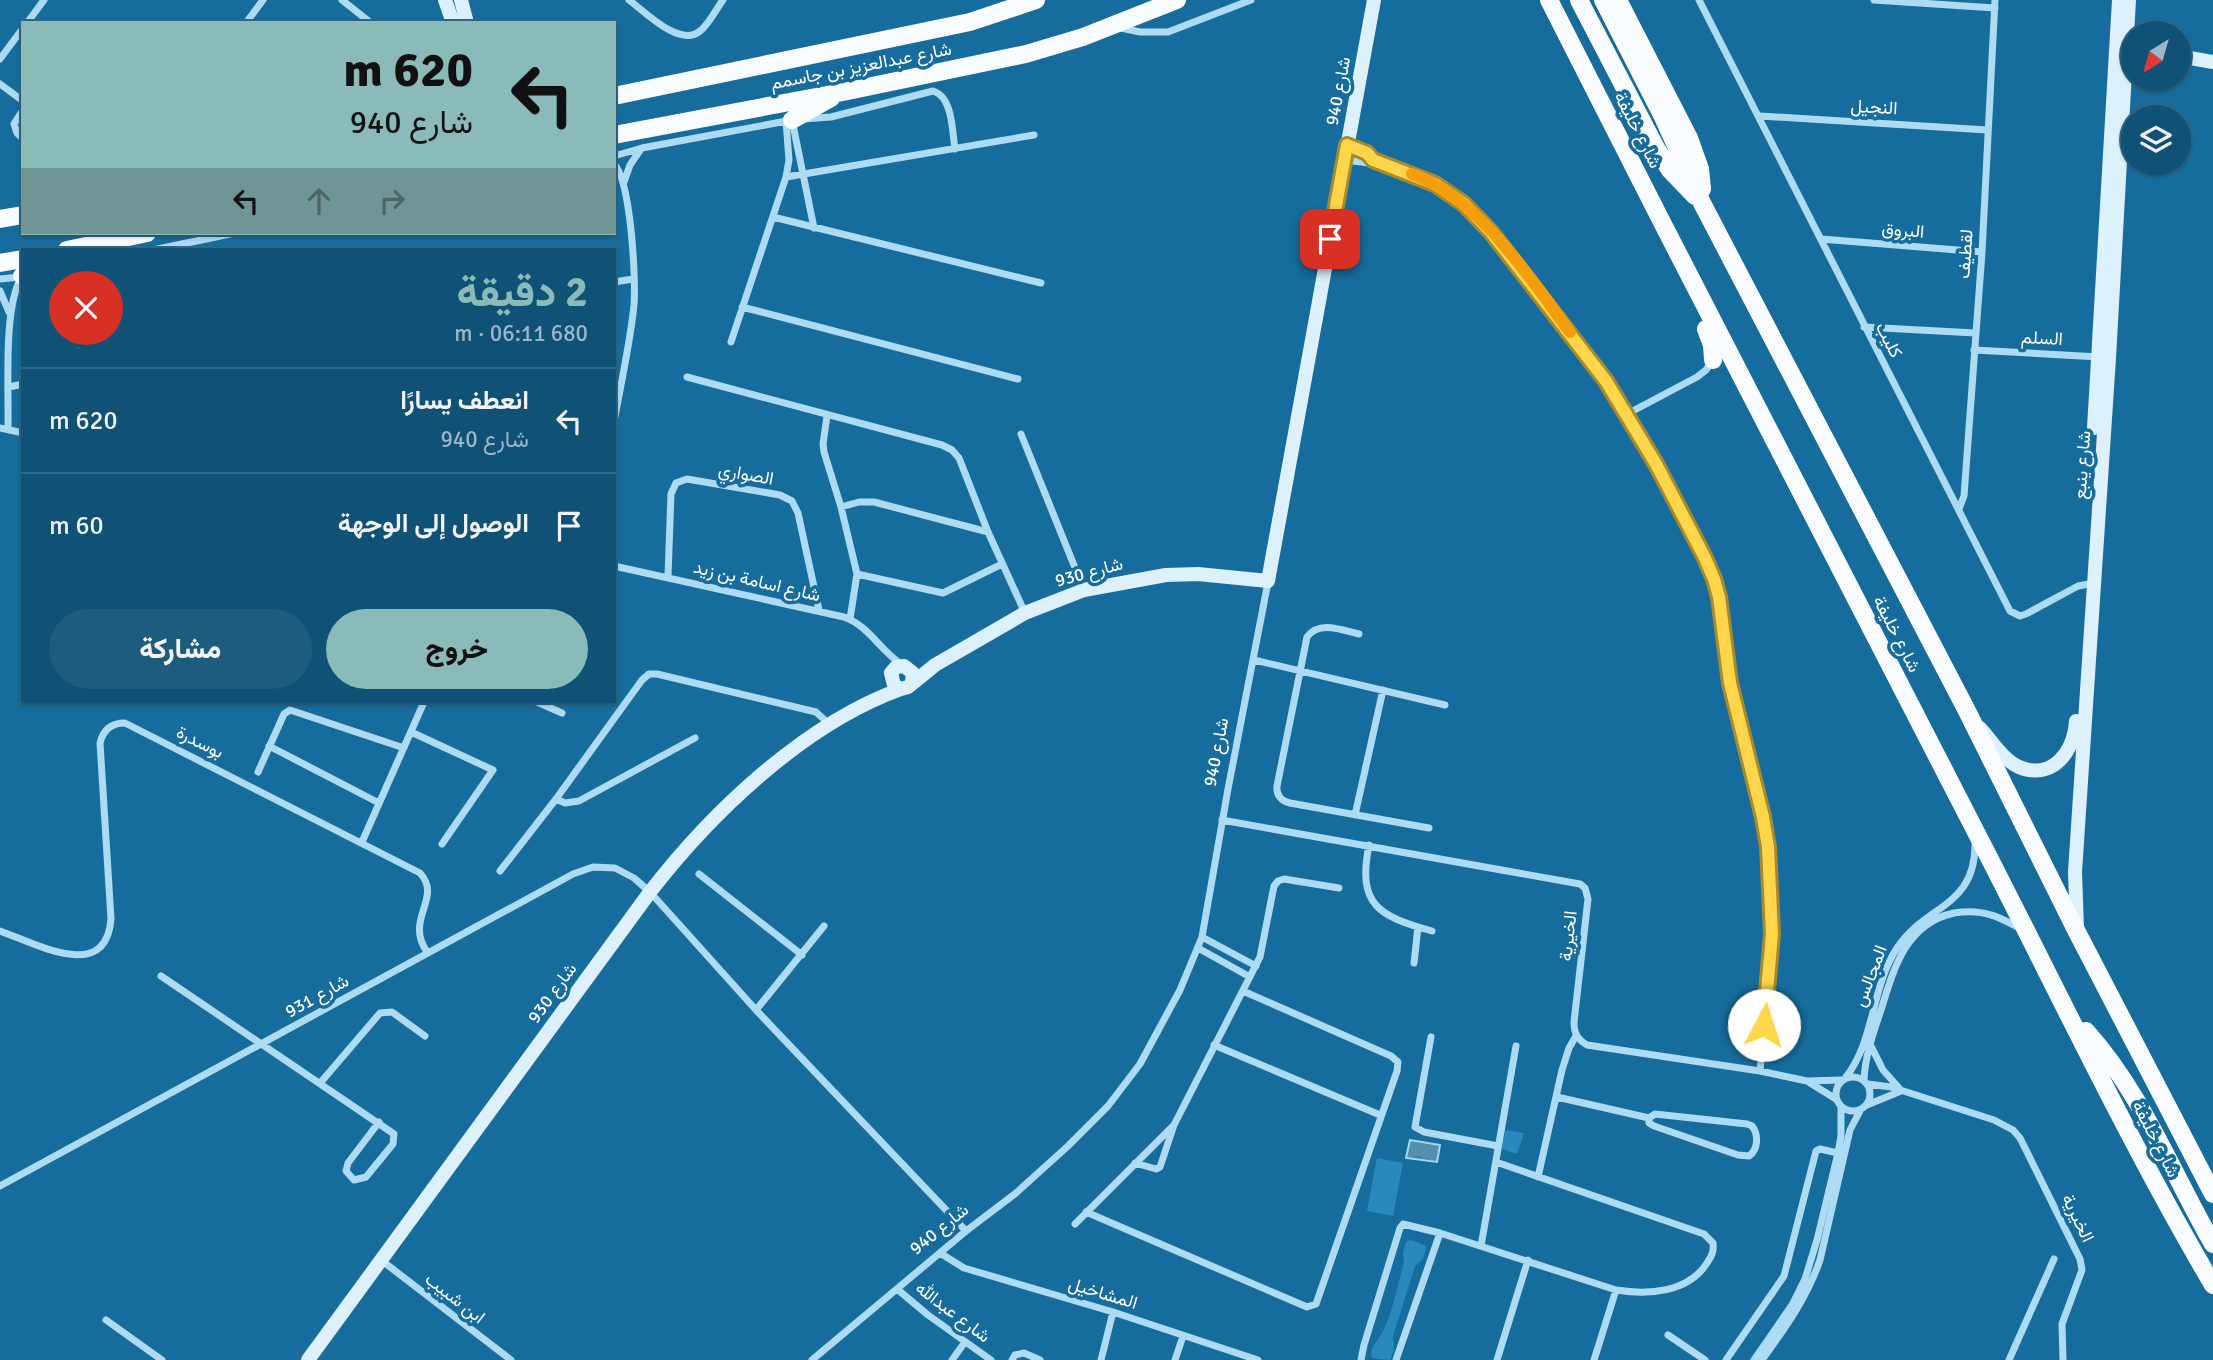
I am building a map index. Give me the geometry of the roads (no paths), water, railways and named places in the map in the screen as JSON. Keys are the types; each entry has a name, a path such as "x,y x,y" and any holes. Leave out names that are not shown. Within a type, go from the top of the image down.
{"main road":[{"path":"1133,18 1147,0"},
{"name":"شارع عبدالعزيز بن جاسمم","path":"616,135 1026,54 1113,26 1177,0"},
{"name":"شارع خليفة","path":"1549,0 2169,1210 2213,1285"},
{"path":"1578,0 1657,150 1678,179 1702,203"},
{"name":"شارع خليفة","path":"1603,0 1663,117 1702,203 2213,1194"},
{"path":"1618,0 1696,154 1700,169 1702,203"},
{"name":"شارع عبدالعزيز بن جاسمم","path":"616,96 970,22 1033,1"},
{"path":"789,120 843,92"},
{"path":"0,219 21,215"},
{"path":"76,248 138,235"},
{"path":"1670,238 1713,345 1713,360"},
{"path":"0,263 21,259"},
{"path":"2067,1011 2094,1041 2137,1102 2213,1244"}],"street":[{"path":"29,20 44,0"},
{"path":"247,21 263,0"},
{"path":"342,0 368,21"},
{"path":"445,0 452,21"},
{"path":"461,0 466,21"},
{"path":"629,0 669,30 685,36 700,31 723,0"},
{"name":"شارع عبدالعزيز بن جاسمم","path":"1113,26 1140,32 1168,32 1251,0"},
{"name":"شارع 940","path":"812,1360 966,1231 1016,1193 1108,1106 1145,1054 1180,990 1198,948 1269,581 1374,0"},
{"name":"كليب","path":"1699,0 2007,606 2014,614 2026,614 2090,584"},
{"path":"1874,0 1995,4"},
{"name":"شارع ينبع","path":"2119,0 2122,21"},
{"name":"شارع ينبع","path":"2127,21 2129,0"},
{"name":"لقطيف","path":"1959,509 1964,496 1982,252 1995,4"},
{"path":"0,59 21,31"},
{"path":"2191,58 2213,62"},
{"path":"0,85 21,100"},
{"path":"616,155 789,120 825,118 933,91 938,92 947,103 955,149"},
{"name":"شارع ينبع","path":"2077,932 2075,872 2083,693 2122,91"},
{"name":"شارع ينبع","path":"2104,358 2128,91"},
{"path":"21,113 14,124 21,137"},
{"name":"النجيل","path":"1760,116 1987,130"},
{"path":"789,120 805,174 814,228"},
{"path":"730,342 786,177 789,120"},
{"path":"786,177 1034,135"},
{"path":"616,410 634,304 624,182 629,165 642,148"},
{"path":"1346,153 1369,163 1373,160"},
{"path":"1346,153 1367,153 1373,160 1435,184 1478,217 1606,381 1692,529 1714,579 1722,616 1730,683 1763,817 1771,876 1772,934 1760,1071"},
{"path":"616,168 624,182"},
{"path":"773,217 1041,283"},
{"path":"163,248 225,235"},
{"name":"البروق","path":"1821,239 1982,252"},
{"path":"0,279 21,276"},
{"path":"21,279 15,289 10,314 9,387 4,428 21,432"},
{"path":"616,282 633,279"},
{"path":"0,291 10,314"},
{"path":"742,307 1018,379"},
{"path":"1864,327 1975,332"},
{"name":"السلم","path":"1974,350 2104,358"},
{"path":"1627,414 1698,377 1713,360"},
{"path":"687,377 942,445 952,450 959,458 988,532 1025,613"},
{"path":"9,387 21,384"},
{"path":"827,416 824,452 857,574 850,619"},
{"path":"1021,434 1084,590"},
{"name":"الصواري","path":"668,576 671,494 676,483 687,479 780,495 792,501 798,513 819,610"},
{"path":"841,507 859,502 874,502 988,532"},
{"path":"857,574 943,593 1002,564"},
{"name":"شارع اسامة بن زيد","path":"616,566 850,619 871,634 902,676"},
{"name":"شارع 930","path":"308,1360 650,892 692,840 769,769 876,697 902,676 936,665 1025,613 1084,590 1166,575 1198,574 1269,581"},
{"path":"1359,634 1316,628 1307,637 1277,786 1278,793 1286,802 1429,828"},
{"name":"شارع اسامة بن زيد","path":"882,648 902,676"},
{"path":"1254,660 1446,705"},
{"path":"500,871 649,674 816,712 831,725"},
{"path":"1355,815 1384,690"},
{"name":"شارع ينبع","path":"1965,709 2004,756 2017,767 2045,770 2057,764 2072,744 2083,693"},
{"path":"362,842 425,703"},
{"path":"539,703 562,713"},
{"path":"258,772 284,714 290,710 404,748"},
{"name":"بوسدرة","path":"0,931 78,956 96,950 108,936 111,919 100,743 105,731 118,723 135,726 362,842 424,877 428,891 418,932 427,952"},
{"path":"411,732 493,771 442,844"},
{"path":"556,799 565,803 579,802 695,738"},
{"path":"269,746 379,803"},
{"name":"الخيرية","path":"1223,820 1574,882 1585,888 1588,899 1574,1022 1576,1036"},
{"name":"المجالس","path":"1844,1079 1860,1054 1893,953 1917,925 1950,903 1963,888 1973,866 1975,829"},
{"path":"1369,845 1364,881 1381,911 1397,921 1432,931"},
{"name":"شارع 931","path":"0,1186 583,869 615,868 634,878 650,892 756,1010 966,1231"},
{"path":"699,874 802,955"},
{"path":"1135,1163 1156,1170 1160,1167 1174,1125 1256,966 1264,946 1271,894 1278,881 1339,888"},
{"name":"المجالس","path":"1866,1082 1865,1064 1894,968 1913,936 1927,924 1950,914 1979,912 2027,932"},
{"path":"756,1010 824,926"},
{"path":"1414,963 1418,927"},
{"path":"1202,937 1256,966"},
{"path":"1198,948 1250,977"},
{"path":"160,976 321,1082 379,1122 394,1134 395,1140 366,1177 354,1180 348,1175 346,1167 379,1122"},
{"path":"1086,1212 1311,1307 1318,1300 1398,1062 1395,1058 1243,991"},
{"path":"321,1082 380,1013 392,1012 425,1035"},
{"path":"1538,1177 1566,1059 1576,1036 1587,1045 1760,1071 1807,1081 1859,1077 1866,1082 1870,1096 1850,1129 1820,1260 1798,1309 1762,1360"},
{"path":"1431,1037 1415,1127 1424,1132 1498,1146"},
{"path":"1214,1045 1380,1115"},
{"path":"1807,1081 1851,1111 1902,1091 1883,1070 1870,1045"},
{"path":"1480,1246 1516,1046"},
{"path":"1836,1099 1836,1089 1844,1079"},
{"name":"الخيرية","path":"1866,1082 1994,1120 2013,1130 2020,1138 2080,1259 2082,1270 2063,1324 2063,1360"},
{"path":"1557,1097 1649,1118 1655,1114 1747,1124 1752,1126 1757,1134 1755,1149 1749,1156 1738,1155 1654,1126 1649,1123 1649,1118"},
{"path":"1754,1360 1792,1305 1805,1279 1818,1240 1838,1153 1842,1107"},
{"path":"1075,1224 1174,1125"},
{"path":"1726,1360 1784,1276 1816,1151 1820,1149 1838,1153"},
{"path":"1361,1360 1403,1224 1528,1260 1616,1290 1646,1293 1674,1288 1704,1269 1712,1256 1713,1243 1704,1234 1496,1161"},
{"path":"1396,1360 1440,1233"},
{"name":"المشاخيل","path":"940,1253 964,1268 1113,1312 1258,1360"},
{"path":"2009,1360 2054,1259"},
{"path":"1497,1360 1528,1260"},
{"name":"ابن شبيب","path":"381,1261 511,1360"},
{"name":"شارع عبدالله","path":"897,1289 991,1360"},
{"path":"1594,1360 1616,1290"},
{"path":"1101,1360 1113,1312"},
{"path":"106,1320 162,1360"},
{"path":"1668,1335 1705,1360"},
{"path":"1175,1360 1183,1336"},
{"path":"952,1360 965,1342"},
{"path":"1012,1360 1019,1353 1040,1360"}],"water":[{"path":"1410,1140 1440,1145 1437,1162 1406,1158"}]}
